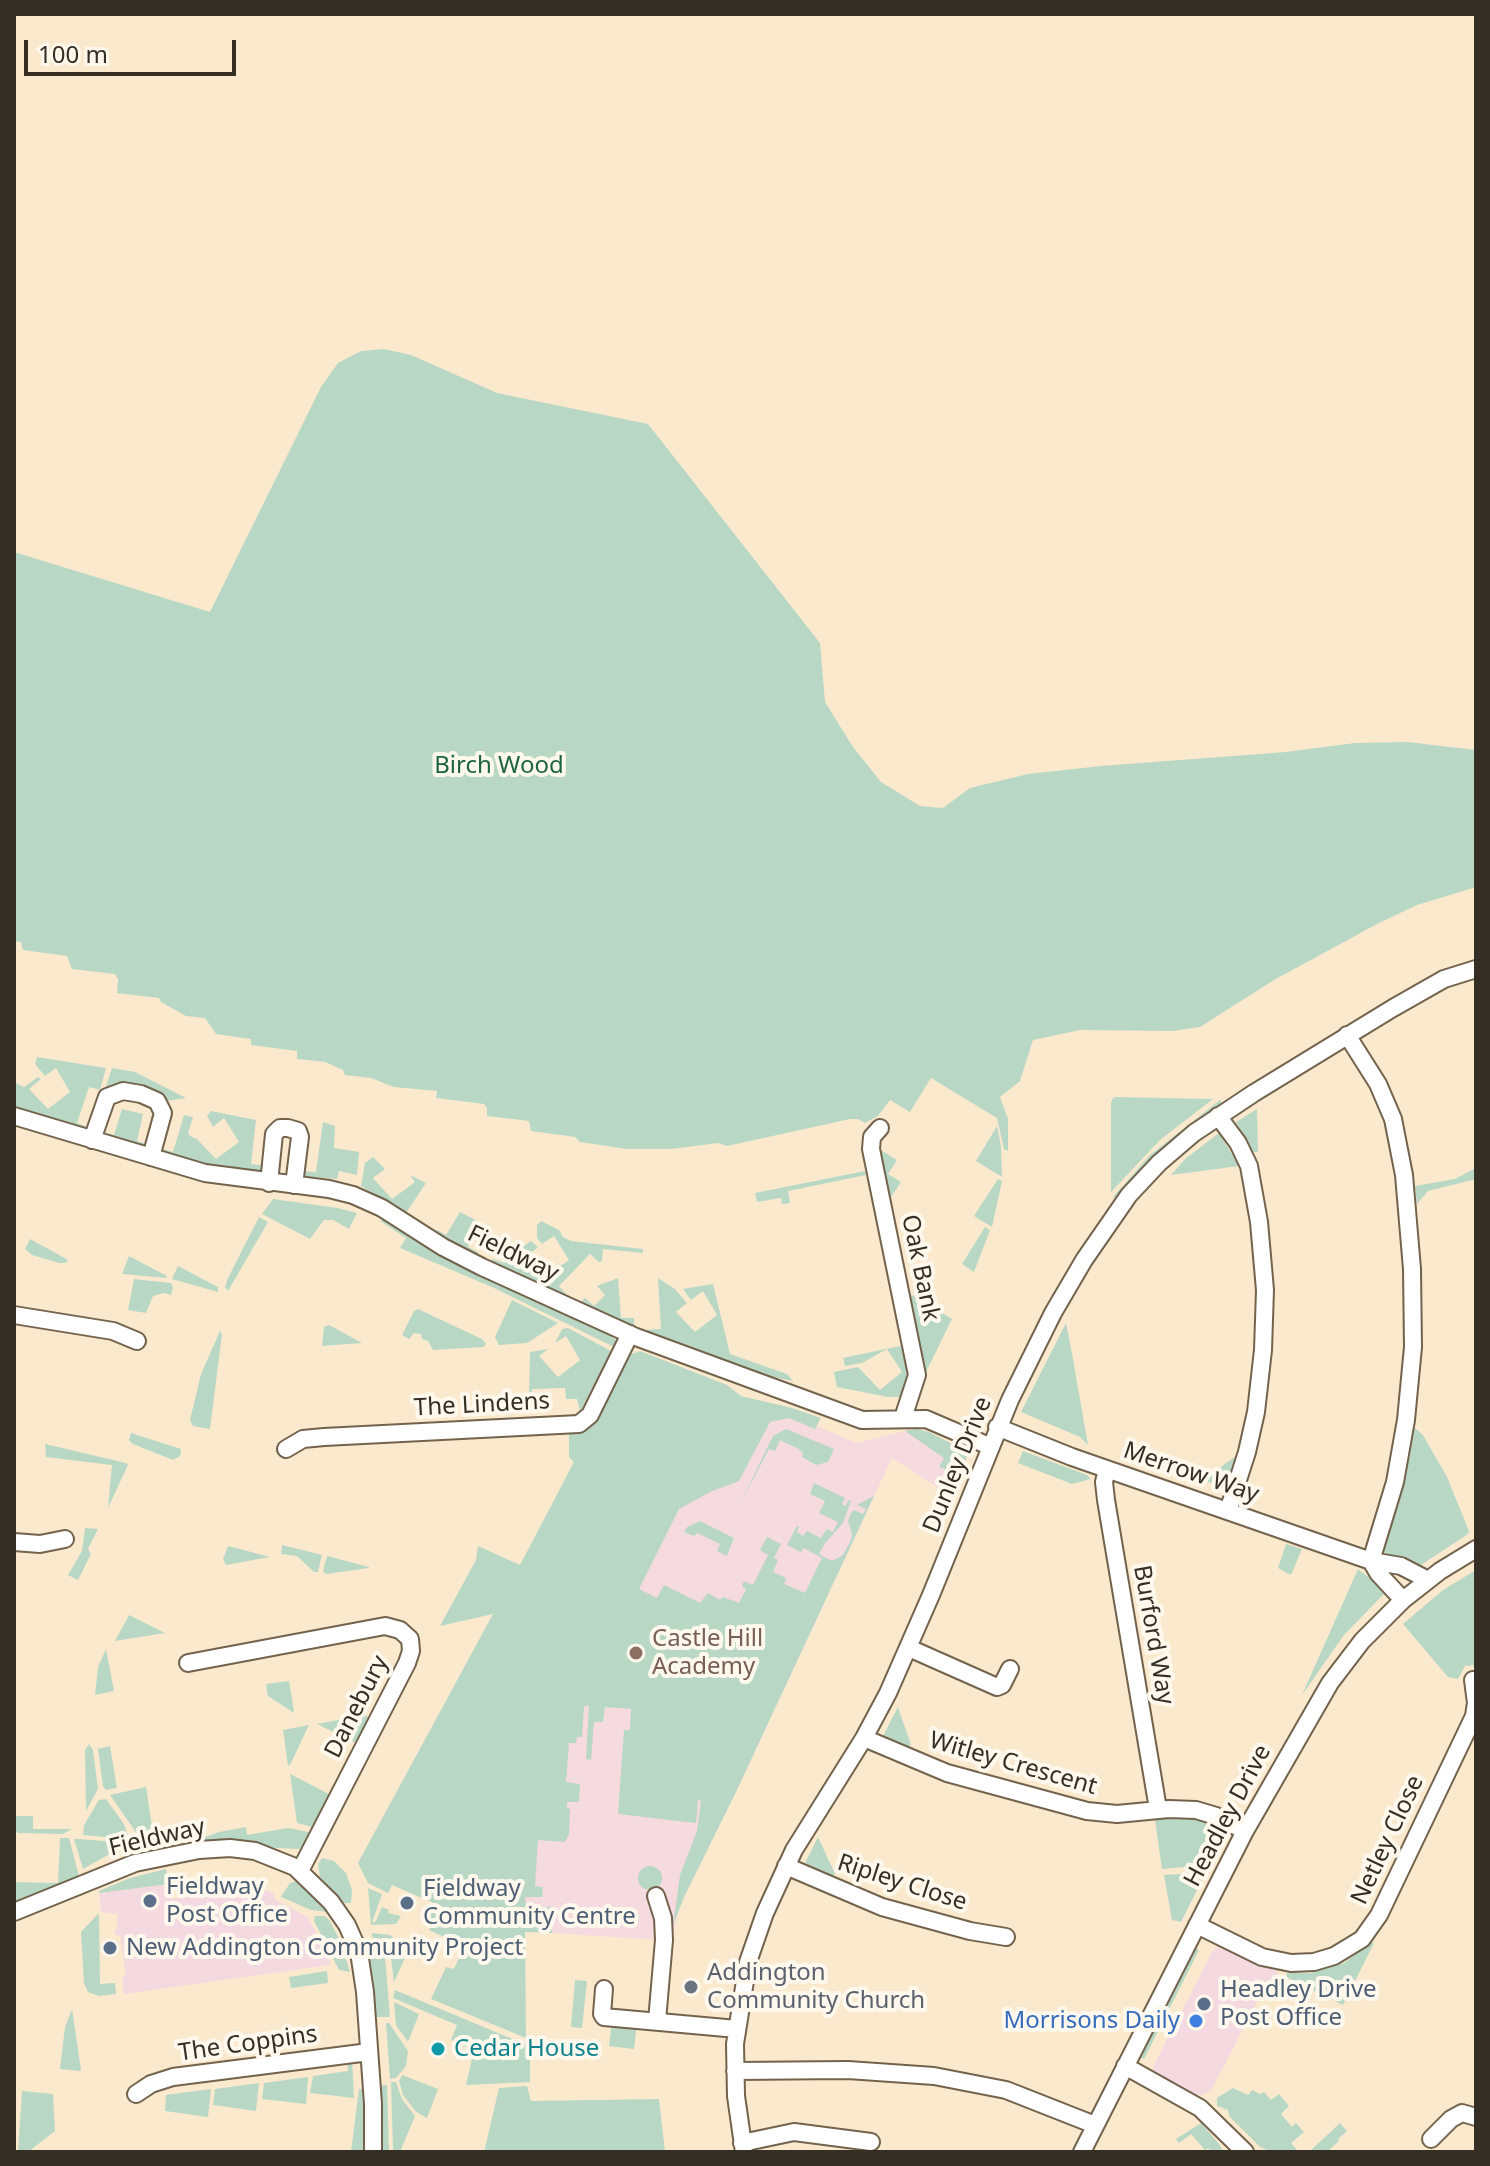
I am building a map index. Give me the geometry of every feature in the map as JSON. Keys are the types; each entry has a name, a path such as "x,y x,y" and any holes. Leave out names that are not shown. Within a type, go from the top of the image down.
{"street":[{"name":"Dunley Drive","path":"743,2147 735,2071 737,2029 752,1947 786,1866 864,1738 909,1648 997,1427 1053,1313 1110,1220 1159,1163 1218,1116 1347,1035 1441,981 1476,969"},
{"path":"1347,1035 1383,1095 1395,1129 1404,1175 1412,1269 1413,1347 1406,1420 1395,1482 1371,1561 1403,1600"},
{"path":"92,1140 107,1097 123,1091 141,1094 157,1101 163,1109 151,1157"},
{"name":"Fieldway","path":"14,1116 205,1173 340,1191 373,1203 482,1267 630,1334 862,1420 932,1420 989,1446"},
{"path":"1218,1116 1238,1143 1249,1166 1256,1199 1265,1282 1263,1350 1256,1412 1228,1511"},
{"path":"269,1183 274,1134 280,1128 288,1128 298,1131 300,1137 294,1185"},
{"name":"Oak Bank","path":"880,1128 872,1137 871,1149 917,1375 903,1418"},
{"path":"14,1315 113,1331 137,1341"},
{"name":"The Lindens","path":"286,1449 303,1439 324,1437 579,1424 590,1415 630,1334"},
{"name":"Merrow Way","path":"997,1427 1107,1469 1371,1561 1401,1566 1428,1580"},
{"name":"Burford Way","path":"1107,1469 1104,1482 1106,1500 1158,1809"},
{"path":"14,1542 40,1544 65,1539"},
{"name":"Headley Drive","path":"1082,2152 1245,1831 1339,1670 1370,1632 1403,1600 1476,1549"},
{"name":"Danebury","path":"188,1663 385,1626 400,1630 410,1639 411,1651 407,1663 300,1871"},
{"path":"909,1648 997,1687 1002,1685 1010,1669"},
{"name":"Netley Close","path":"1197,1925 1262,1957 1291,1963 1314,1962 1334,1956 1362,1939 1385,1904 1474,1716 1473,1680"},
{"name":"Witley Crescent","path":"864,1738 942,1771 1087,1811 1117,1814 1189,1809 1245,1831"},
{"name":"Fieldway","path":"14,1912 122,1867 147,1859 199,1850 230,1848 255,1851 281,1859 300,1871 336,1909 358,1948 373,2104 373,2152"},
{"name":"Ripley Close","path":"786,1866 882,1907 957,1928 1006,1937"},
{"path":"656,1896 664,1926 657,2021"},
{"path":"604,1989 604,2017 737,2029"},
{"name":"The Coppins","path":"136,2094 151,2084 173,2077 369,2052"},
{"path":"1125,2066 1200,2108 1238,2149"},
{"path":"735,2071 848,2070 942,2077 1006,2090 1095,2125"},
{"path":"1431,2139 1456,2115 1468,2113 1476,2117"},
{"path":"743,2147 794,2132 871,2142"}],"shaded area":[{"name":"Castle Hill Academy","path":"778,1410 857,1443 910,1430 964,1468 961,1475 949,1471 944,1483 956,1486 952,1497 892,1458 736,1792 680,1904 671,1941 525,1931 358,1863 519,1567"},
{"path":"169,1884 171,1899 258,1887 275,1894 274,1899 308,1917 330,1965 124,1994 122,1977 126,1976 120,1935 115,1935 117,1914 101,1912 99,1893"},
{"path":"1221,1945 1277,1967 1278,1975 1273,1988 1266,1984 1211,2091 1192,2095 1153,2070 1213,1950"}],"green space":[{"name":"Birch Wood","path":"384,349 411,355 497,393 648,424 820,643 825,702 853,747 881,782 920,806 943,808 970,788 1028,774 1101,766 1286,752 1355,743 1407,742 1476,750 1476,887 1417,905 1377,924 1274,980 1200,1027 1173,1031 1080,1030 1033,1040 1020,1081 1000,1097 1008,1119 1008,1151 1004,1149 997,1118 931,1078 910,1112 890,1100 878,1116 865,1123 850,1119 727,1146 718,1143 671,1149 627,1149 580,1142 575,1137 531,1131 529,1121 487,1116 484,1104 436,1098 437,1091 394,1087 371,1078 345,1075 343,1070 325,1062 297,1059 297,1051 251,1045 251,1039 216,1034 205,1018 186,1016 159,998 117,993 118,979 115,974 72,969 67,956 23,950 21,942 14,941 14,552 210,612 321,387 338,363 361,351"},
{"path":"37,1057 106,1068 100,1090 89,1087 77,1123 92,1128 88,1131 14,1108 14,1082 24,1087 38,1077 41,1079 29,1089 48,1109 70,1092 56,1068 45,1076 35,1064"},
{"path":"112,1068 135,1072 186,1098 166,1101 160,1095 105,1089"},
{"path":"1113,1098 1213,1099 1160,1140 1111,1192"},
{"path":"1220,1100 1222,1103 1156,1154 1116,1198 1113,1197 1150,1155"},
{"path":"122,1109 143,1114 137,1141 148,1144 147,1148 103,1135 103,1132 114,1135"},
{"path":"1257,1109 1258,1152 1253,1152 1236,1122"},
{"path":"211,1111 256,1120 251,1164 266,1166 265,1173 223,1168 161,1153 159,1148 173,1152 184,1115 193,1117 188,1133 190,1136 216,1159 239,1142 224,1118 213,1127 207,1116"},
{"path":"323,1122 335,1126 334,1148 359,1152 357,1175 339,1171 337,1179 303,1176 301,1171 316,1172"},
{"path":"997,1126 1001,1146 1002,1177 976,1161"},
{"path":"1219,1133 1239,1166 1171,1175 1185,1159"},
{"path":"879,1149 897,1160 888,1174 901,1182 889,1200"},
{"path":"373,1157 385,1169 373,1178 392,1199 415,1182 410,1175 426,1183 406,1213 361,1186 365,1163"},
{"path":"1476,1168 1476,1179 1428,1191 1417,1204 1415,1186 1455,1179"},
{"path":"865,1171 866,1175 788,1191 790,1203 782,1204 781,1198 757,1202 755,1193"},
{"path":"998,1179 1002,1181 992,1227 974,1216"},
{"path":"273,1199 357,1213 349,1229 333,1220 324,1220 310,1239 262,1214"},
{"path":"460,1212 480,1222 468,1247 478,1252 478,1256 435,1232 437,1230 446,1235"},
{"path":"259,1217 268,1222 228,1291 225,1287 228,1278"},
{"path":"384,1219 435,1252 611,1336 617,1341 616,1348 492,1287 400,1248 406,1238 380,1221"},
{"path":"541,1221 559,1230 563,1237 571,1241 643,1249 643,1253 603,1249 602,1261 599,1262 590,1254 559,1286 566,1297 490,1262 493,1259 504,1263 512,1244 524,1246 531,1241 538,1247 527,1256 546,1276 569,1260 554,1236 542,1244 537,1238 537,1225"},
{"path":"985,1227 990,1230 974,1272 962,1264"},
{"path":"30,1239 68,1260 59,1263 32,1255 25,1249"},
{"path":"129,1256 167,1276 166,1278 122,1274"},
{"path":"178,1266 218,1287 218,1292 172,1279"},
{"path":"618,1278 621,1318 634,1318 632,1327 580,1303 585,1298 594,1306 605,1295 597,1286"},
{"path":"658,1278 675,1289 687,1303 676,1312 695,1332 717,1315 703,1291 691,1300 683,1289 713,1284 730,1354 787,1374 793,1381 729,1363 645,1332 661,1329"},
{"path":"134,1279 171,1283 171,1295 163,1293 153,1296 146,1313 128,1310"},
{"path":"910,1294 952,1319 923,1378 908,1296"},
{"path":"512,1300 558,1323 527,1343 499,1345 495,1337"},
{"path":"418,1309 482,1339 486,1344 483,1347 433,1350 421,1334 414,1333 409,1339 402,1335"},
{"path":"1066,1323 1088,1445 1080,1437 1021,1412"},
{"path":"329,1325 362,1343 322,1346 324,1327"},
{"path":"568,1328 611,1351 580,1412 577,1399 566,1399 565,1388 532,1389 532,1401 529,1401 530,1352 548,1349 539,1356 558,1377 580,1360 566,1336 555,1343 562,1329"},
{"path":"220,1331 210,1429 193,1426 190,1420 201,1374"},
{"path":"905,1345 910,1372 903,1397 837,1387 834,1372 858,1367 880,1390 902,1372 887,1349 862,1363 845,1366 843,1358"},
{"name":"Castle Hill Academy","path":"640,1351 727,1385 741,1396 821,1418 815,1429 789,1418 770,1422 739,1481 679,1509 639,1589 657,1598 664,1585 700,1603 708,1593 720,1600 723,1597 739,1603 746,1589 742,1586 744,1581 753,1585 768,1555 760,1550 767,1537 781,1544 774,1558 778,1560 773,1572 786,1578 784,1584 805,1593 822,1558 804,1548 801,1552 787,1545 797,1526 797,1532 803,1536 807,1531 821,1538 827,1529 833,1532 838,1522 819,1513 825,1501 810,1494 814,1483 845,1498 842,1504 845,1506 851,1501 843,1523 819,1554 832,1561 843,1555 851,1540 848,1521 851,1513 854,1510 863,1514 866,1509 857,1505 874,1496 673,1925 680,1875 697,1831 701,1801 698,1800 696,1823 618,1814 624,1730 630,1730 631,1709 605,1707 603,1722 594,1722 591,1760 586,1759 589,1706 584,1706 582,1737 577,1737 576,1743 569,1743 566,1782 580,1784 579,1802 567,1802 570,1809 569,1834 565,1842 538,1840 535,1886 543,1887 542,1897 525,1897 526,1907 554,1907 552,1933 525,1932 526,2038 431,1999 446,1967 454,1969 464,1946 429,1930 433,1922 428,1919 433,1909 442,1913 445,1908 392,1885 388,1893 368,1883 358,1863 493,1614 440,1626 476,1560 478,1546 520,1565 574,1462 569,1457 569,1431 626,1356"},
{"path":"1415,1428 1423,1435 1447,1477 1469,1531 1418,1567 1387,1556 1382,1549 1410,1430"},
{"path":"786,1429 834,1449 828,1462 816,1465 802,1457 799,1449 780,1440 775,1451 769,1449 741,1502 773,1436"},
{"path":"916,1429 929,1432 968,1452 961,1475 939,1467 944,1458 905,1431"},
{"path":"131,1433 181,1449 180,1456 173,1460 133,1444 129,1440"},
{"path":"45,1444 128,1465 108,1508 112,1465 46,1457"},
{"path":"1023,1451 1091,1479 1072,1484 1018,1463"},
{"path":"1236,1456 1226,1488 1199,1479 1211,1474"},
{"path":"700,1521 734,1538 727,1556 717,1551 720,1544 697,1533 694,1536 684,1532 687,1527"},
{"path":"85,1528 98,1529 88,1549 91,1554 78,1580 68,1575 82,1551"},
{"path":"1286,1544 1302,1549 1291,1575 1278,1568"},
{"path":"282,1545 322,1555 318,1572 314,1572 297,1556 281,1554"},
{"path":"228,1546 270,1557 226,1565 223,1559"},
{"path":"327,1556 369,1568 326,1574 323,1571"},
{"path":"1358,1569 1384,1594 1344,1635 1302,1695"},
{"path":"1476,1570 1476,1665 1465,1666 1458,1679 1448,1677 1403,1624 1443,1590"},
{"path":"129,1615 165,1633 115,1641"},
{"path":"106,1649 114,1691 95,1695 98,1667"},
{"path":"289,1681 294,1713 268,1696 266,1684"},
{"path":"898,1707 911,1745 905,1747 883,1736"},
{"path":"368,1717 356,1743 317,1724"},
{"path":"309,1725 290,1765 288,1766 283,1730"},
{"path":"89,1744 93,1750 98,1789 86,1811 85,1750"},
{"path":"110,1746 117,1788 106,1790 98,1749"},
{"path":"290,1774 329,1794 312,1827 297,1823"},
{"path":"146,1787 154,1839 142,1841 110,1795"},
{"path":"106,1799 124,1824 129,1839 83,1835 84,1825 99,1800"},
{"path":"14,1816 33,1816 33,1829 72,1829 63,1834 18,1833 14,1829"},
{"path":"1184,1817 1226,1831 1210,1865 1162,1869 1155,1820"},
{"path":"246,1827 247,1835 288,1828 314,1833 299,1849 235,1840 188,1843"},
{"path":"818,1837 835,1874 831,1876 805,1863"},
{"path":"60,1838 69,1838 79,1876 14,1903 14,1882 58,1883"},
{"path":"74,1839 78,1839 129,1843 83,1869"},
{"path":"322,1858 334,1861 346,1873 352,1890 351,1903 342,1903 320,1877 318,1864"},
{"path":"650,1866 659,1869 662,1878 659,1887 650,1890 641,1887 638,1878 641,1869"},
{"path":"166,1869 169,1884 99,1893 130,1878"},
{"path":"1206,1872 1181,1922 1172,1920 1164,1875"},
{"path":"297,1881 329,1912 311,1910 281,1897 290,1883"},
{"path":"368,1888 382,1894 372,1923 382,1907 389,1910 388,1913 401,1916 396,1924 371,1925"},
{"path":"99,1913 100,1984 115,1983 116,1994 99,1996 88,1992 84,1983 81,1932"},
{"path":"315,1916 325,1916 330,1921 350,1972 339,1970 314,1921"},
{"path":"372,1933 390,1935 399,1942 396,1953 405,1958 394,1982 390,1950 374,1945"},
{"path":"1371,1942 1374,1943 1343,2005 1286,1977 1287,1973 1311,1973 1344,1963"},
{"path":"1194,1948 1199,1950 1144,2059 1139,2057"},
{"path":"369,1955 385,1956 390,2017 374,2017"},
{"path":"327,1971 328,1983 291,1988 289,1977"},
{"path":"575,1980 587,1981 582,2028 571,2027"},
{"path":"395,1990 510,2038 530,2043 530,2082 466,2085 474,2050 451,2040 457,2025 393,1998"},
{"path":"394,2002 419,2014 408,2042 396,2025"},
{"path":"72,2009 80,2071 60,2069 65,2027"},
{"path":"612,2021 637,2024 634,2049 609,2046"},
{"path":"386,2023 408,2051 406,2066 396,2078 390,2079"},
{"path":"352,2059 354,2098 310,2093 313,2076 348,2071 347,2060"},
{"path":"402,2075 438,2089 427,2118 416,2112 403,2095 399,2081"},
{"path":"308,2077 306,2104 262,2099 264,2083"},
{"path":"391,2082 396,2082 402,2099 415,2116 400,2152 393,2152"},
{"path":"259,2083 256,2111 213,2105 215,2089"},
{"path":"387,2085 389,2152 381,2152 379,2086"},
{"path":"527,2086 531,2101 659,2099 665,2152 484,2152 499,2088"},
{"path":"1233,2088 1248,2095 1252,2090 1260,2094 1264,2092 1271,2100 1279,2094 1289,2106 1281,2114 1292,2127 1296,2123 1304,2132 1291,2143 1299,2152 1271,2152 1260,2147 1229,2116 1228,2110 1217,2106 1217,2098"},
{"path":"211,2089 208,2117 165,2111 166,2095"},
{"path":"359,2089 363,2089 365,2152 351,2152"},
{"path":"22,2091 53,2094 55,2131 28,2152 18,2152"},
{"path":"1201,2123 1224,2152 1205,2150 1191,2134 1179,2143 1176,2139"},
{"path":"1340,2123 1347,2131 1339,2141 1327,2152 1309,2152"}],"place":[{"name":"Castle Hill Academy","path":"636,1653"},
{"name":"Fieldway Post Office","path":"150,1901"},
{"name":"Fieldway Community Centre","path":"407,1903"},
{"name":"New Addington Community Project","path":"110,1948"},
{"name":"Addington Community Church","path":"691,1987"},
{"name":"Headley Drive Post Office","path":"1204,2004"},
{"name":"Morrisons Daily","path":"1196,2021"},
{"name":"Cedar House","path":"438,2049"}]}
